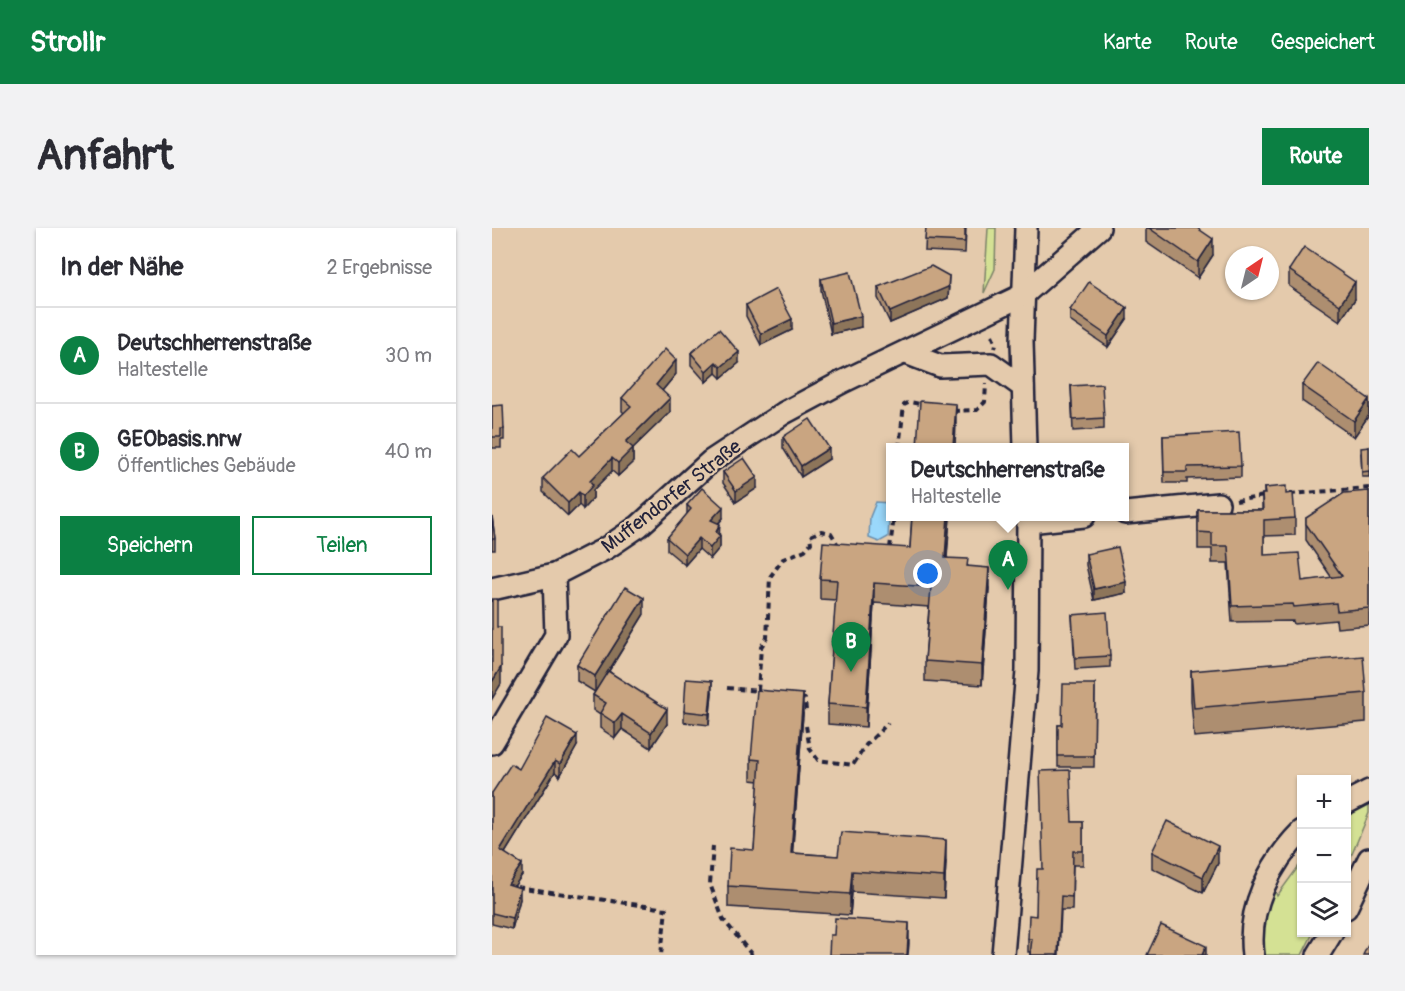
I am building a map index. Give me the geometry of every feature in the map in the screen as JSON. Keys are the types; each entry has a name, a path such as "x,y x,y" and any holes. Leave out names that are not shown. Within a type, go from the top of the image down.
{"street":[{"path":"1025,443 1023,295 1026,228"},
{"name":"Muffendorfer Straße","path":"492,589 554,575 605,549 629,532 711,461 784,413 842,382 1023,295 1100,228"},
{"path":"906,353 940,366 991,364 1023,387"},
{"path":"1129,513 1218,504"},
{"path":"1003,955 1027,671 1028,521"},
{"path":"492,743 556,635 554,575"},
{"path":"1351,801 1369,791"},
{"path":"1253,955 1258,900 1276,863 1297,837"},
{"path":"1351,899 1369,859"},
{"path":"1318,955 1329,937"}],"path":[{"path":"951,411 977,410 985,402 987,376"},
{"path":"899,443 904,405 910,402 932,407"},
{"path":"1286,495 1369,489"},
{"path":"1218,504 1274,496"},
{"path":"881,549 890,548 893,521"},
{"path":"758,691 761,647 767,638 770,577 776,565 805,550 811,543 810,536 815,533 831,534 832,540 840,547"},
{"path":"727,688 769,693"},
{"path":"792,695 805,699 806,711"},
{"path":"806,726 810,749 818,760 853,765 866,745 888,723"},
{"path":"713,846 710,884 723,919 752,955"},
{"path":"515,887 666,909 661,955"}],"green space":[{"path":"988,228 996,228 995,269 984,293"},
{"path":"1369,795 1369,813 1351,856 1351,829 1351,806"},
{"path":"1297,868 1297,937 1311,937 1302,955 1258,955 1271,879 1277,896"}],"water":[{"path":"876,502 886,503 886,521 889,521 888,537 879,542 869,538 870,517"}],"building":[{"path":"926,228 965,228 965,242 925,240"},
{"path":"1149,228 1197,228 1213,239 1198,262"},
{"path":"1304,247 1355,282 1340,305 1289,270"},
{"path":"931,266 949,276 948,287 890,312 878,287"},
{"path":"850,272 861,316 831,323 821,279"},
{"path":"1089,282 1127,308 1108,336 1070,310"},
{"path":"776,289 792,319 761,334 746,305"},
{"path":"719,329 739,352 721,367 716,362 706,371 691,353"},
{"path":"665,349 676,360 656,385 670,398 626,442 633,448 618,463 612,458 590,481 593,485 583,496 579,492 568,503 543,478 572,449 579,456 631,406 622,398"},
{"path":"1318,363 1369,399 1354,421 1302,385"},
{"path":"1102,384 1104,418 1073,420 1071,386"},
{"path":"920,401 956,404 953,443 917,443"},
{"path":"503,405 504,429 501,429 501,437 492,437 492,406"},
{"path":"810,419 829,448 801,466 783,437"},
{"path":"1239,432 1241,466 1187,467 1187,472 1164,472 1163,436"},
{"path":"1369,447 1369,471 1362,472 1361,448"},
{"path":"744,458 757,477 736,491 723,472"},
{"path":"1286,486 1286,494 1293,493 1295,518 1264,520 1264,555 1299,553 1302,581 1342,576 1306,524 1306,518 1344,493 1369,491 1369,608 1337,611 1336,603 1294,607 1293,604 1232,606 1228,546 1212,546 1212,533 1198,532 1198,510 1263,510 1264,488"},
{"path":"702,488 723,507 711,520 720,524 716,532 720,536 710,548 699,538 685,554 667,538 691,509 687,505"},
{"path":"492,516 495,539 492,539"},
{"path":"912,521 948,521 945,558 968,559 967,566 989,568 982,665 925,661 931,587 874,583 866,707 828,704 837,580 820,579 823,542 910,548"},
{"path":"1118,547 1126,582 1094,589 1086,554"},
{"path":"625,587 644,598 595,676 577,665"},
{"path":"492,599 497,599 497,627 501,627 501,667 492,682"},
{"path":"1107,612 1110,656 1075,658 1072,615"},
{"path":"1363,656 1366,693 1194,708 1191,671"},
{"path":"608,671 667,709 651,733 622,714 615,723 600,713 606,703 593,695"},
{"path":"686,679 712,681 709,714 684,711"},
{"path":"1063,684 1095,684 1094,756 1058,756 1058,725 1062,725"},
{"path":"757,690 803,694 791,853 838,856 841,832 946,840 944,877 852,871 850,894 728,886 730,848 754,850 760,760 751,759"},
{"path":"547,718 577,735 560,764 555,761 500,850 522,864 508,884 520,888 512,918 492,913 492,793 511,764 519,769"},
{"path":"1070,770 1072,822 1083,822 1083,851 1073,851 1072,897 1061,896 1058,955 1030,955 1032,939 1028,939 1029,915 1036,916 1037,869 1043,869 1040,771"},
{"path":"1167,821 1218,846 1203,877 1152,852"},
{"path":"835,918 909,923 907,955 829,955 830,935 834,935"},
{"path":"1161,925 1206,946 1202,955 1147,955"},
{"path":"1369,943 1369,955 1363,955"}],"place":[{"name":"Deutschherrenstraße","path":"1008,590"},
{"name":"GEObasis.nrw","path":"851,672"}]}
